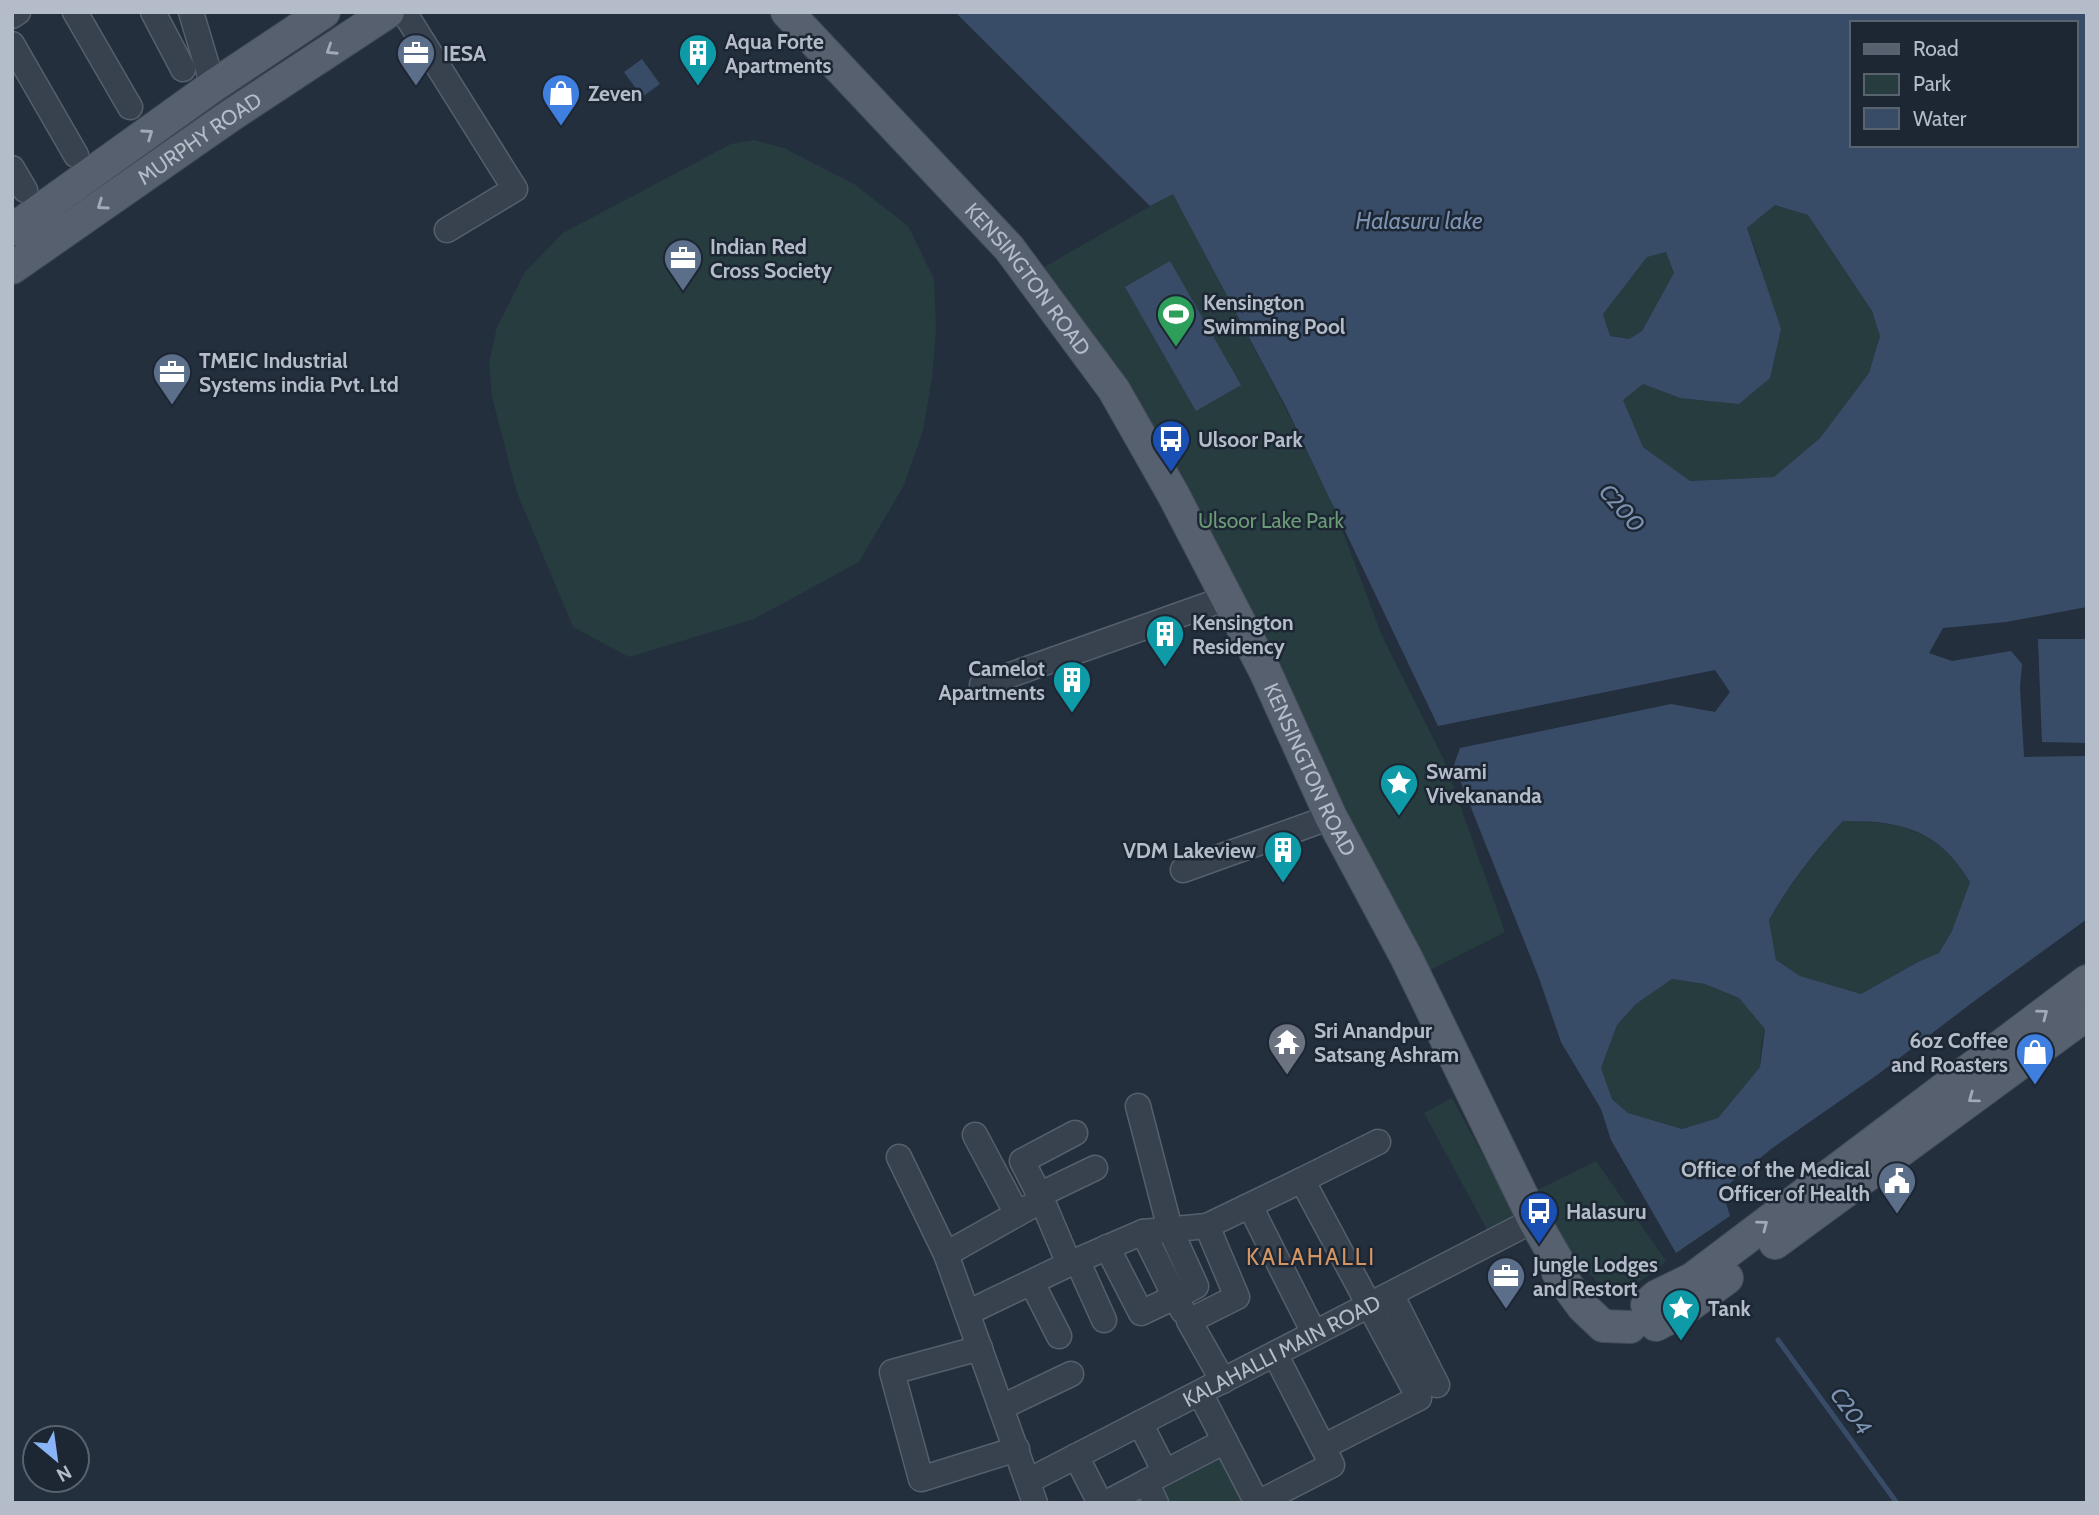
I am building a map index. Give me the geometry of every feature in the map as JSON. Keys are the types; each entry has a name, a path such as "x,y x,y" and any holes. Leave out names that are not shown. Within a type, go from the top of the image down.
{"main road":[{"name":"MURPHY ROAD","path":"12,230 213,86 324,12"},
{"name":"MURPHY ROAD","path":"12,268 230,116 388,12"},
{"name":"KENSINGTON ROAD","path":"787,12 1009,248 1114,390 1173,494 1265,671 1331,817 1406,957 1534,1220 1557,1260 1558,1273 1570,1292 1600,1324 1641,1318"},
{"path":"1641,1318 1657,1296 1692,1279 2087,981"},
{"path":"1641,1318 1679,1313 2087,1014"}],"street":[{"path":"12,16 18,12"},
{"path":"75,12 130,107"},
{"path":"153,12 183,69"},
{"path":"191,12 213,86"},
{"path":"404,12 514,189 447,230"},
{"path":"12,44 76,155"},
{"path":"12,168 25,190"},
{"path":"982,685 1227,598"},
{"path":"1182,870 1331,817"},
{"path":"1107,1247 1141,1313 1196,1286 1170,1229 1139,1106"},
{"path":"1074,1133 1022,1161 1104,1320"},
{"path":"975,1135 1017,1214"},
{"path":"967,1313 1143,1231 1207,1226 1377,1142"},
{"path":"899,1157 946,1254 1032,1492"},
{"path":"946,1254 1094,1168"},
{"path":"1302,1180 1437,1385"},
{"path":"1250,1206 1314,1334"},
{"name":"KALAHALLI MAIN ROAD","path":"1032,1492 1076,1456 1534,1220"},
{"path":"1189,1321 1237,1297 1207,1226"},
{"path":"1143,1231 1175,1297 1223,1381"},
{"path":"1032,1283 1059,1336"},
{"path":"1323,1447 1419,1398 1381,1299"},
{"path":"980,1348 892,1372 921,1479 1017,1449"},
{"path":"1199,1393 1258,1503 1332,1465 1275,1354"},
{"path":"1002,1407 1071,1374"},
{"path":"1140,1423 1156,1486"},
{"path":"1106,1503 1156,1486 1225,1441"},
{"path":"1076,1456 1100,1503"}],"green space":[{"path":"753,140 784,148 854,184 908,226 934,279 936,330 932,378 923,430 904,485 859,562 754,619 629,657 573,627 517,493 492,397 489,363 497,327 525,272 563,233 731,144"},
{"name":"Ulsoor Lake Park","path":"1173,193 1330,498 1382,636 1444,760 1505,932 1424,973 1160,452 1060,288 1041,269"},
{"path":"1775,205 1808,215 1872,311 1880,336 1869,373 1820,438 1774,477 1689,481 1643,447 1622,400 1643,384 1680,398 1761,265 1747,228"},
{"path":"1667,252 1675,273 1642,331 1629,339 1610,336 1603,314 1647,256"},
{"path":"1843,821 1883,823 1917,832 1945,851 1970,882 1952,931 1939,953 1861,994 1800,976 1776,960 1769,920 1803,869"},
{"path":"1672,979 1705,984 1739,998 1765,1028 1760,1067 1718,1118 1682,1129 1628,1113 1612,1099 1601,1068 1617,1025 1636,1004"},
{"path":"1452,1098 1517,1218 1489,1233 1424,1113"},
{"path":"1596,1161 1666,1261 1648,1276 1611,1298 1540,1217 1531,1193"},
{"path":"1220,1454 1245,1503 1165,1503 1157,1486"}],"water":[{"name":"Halasuru lake","path":"955,12 2087,12 2087,607 2006,622 1943,628 1929,653 1952,661 2011,651 2022,664 2020,688 2024,757 2087,756 2087,919 1877,1075 1771,1149 1722,1190 1730,1216 1676,1253 1611,1140 1601,1109 1561,1042 1539,978 1454,765 1460,748 1671,704 1715,712 1730,692 1715,670 1438,726 1287,409 1173,194 1150,206","holes":["1775,205 1808,215 1872,311 1880,336 1869,373 1820,438 1774,477 1690,481 1643,447 1623,400 1643,384 1680,398 1739,404 1770,378 1781,329 1747,228","1666,252 1674,273 1642,331 1629,339 1610,336 1603,314 1647,257","1843,821 1883,823 1917,832 1945,850 1970,882 1952,931 1939,953 1861,994 1800,976 1776,960 1769,920 1794,881","1672,979 1705,984 1739,998 1765,1029 1760,1067 1718,1118 1682,1129 1628,1113 1612,1099 1601,1068 1617,1025 1636,1004"]},
{"path":"642,59 660,84 642,97 624,72"},
{"path":"1170,261 1241,385 1196,411 1125,287"},
{"path":"2038,639 2087,639 2087,743 2042,742"}],"waterway":[{"name":"C204","path":"1778,1340 1897,1503"}],"place":[{"name":"IESA","path":"416,87"},
{"name":"Aqua Forte Apartments","path":"698,87"},
{"name":"Zeven","path":"561,127"},
{"name":"Indian Red Cross Society","path":"683,292"},
{"name":"Kensington Swimming Pool","path":"1176,348"},
{"name":"TMEIC Industrial Systems india Pvt. Ltd","path":"172,406"},
{"name":"Ulsoor Park","path":"1171,473"},
{"name":"Kensington Residency","path":"1165,668"},
{"name":"Camelot Apartments","path":"1072,714"},
{"name":"Swami Vivekananda","path":"1399,817"},
{"name":"VDM Lakeview","path":"1283,884"},
{"name":"Sri Anandpur Satsang Ashram","path":"1287,1076"},
{"name":"6oz Coffee and Roasters","path":"2035,1086"},
{"name":"Office of the Medical Officer of Health","path":"1897,1215"},
{"name":"Halasuru","path":"1539,1245"},
{"name":"Jungle Lodges and Restort","path":"1506,1310"},
{"name":"Tank","path":"1681,1342"}],"district":[{"name":"KALAHALLI","path":"1311,1257"}],"water label":[{"name":"C200","path":"1622,508"}]}
